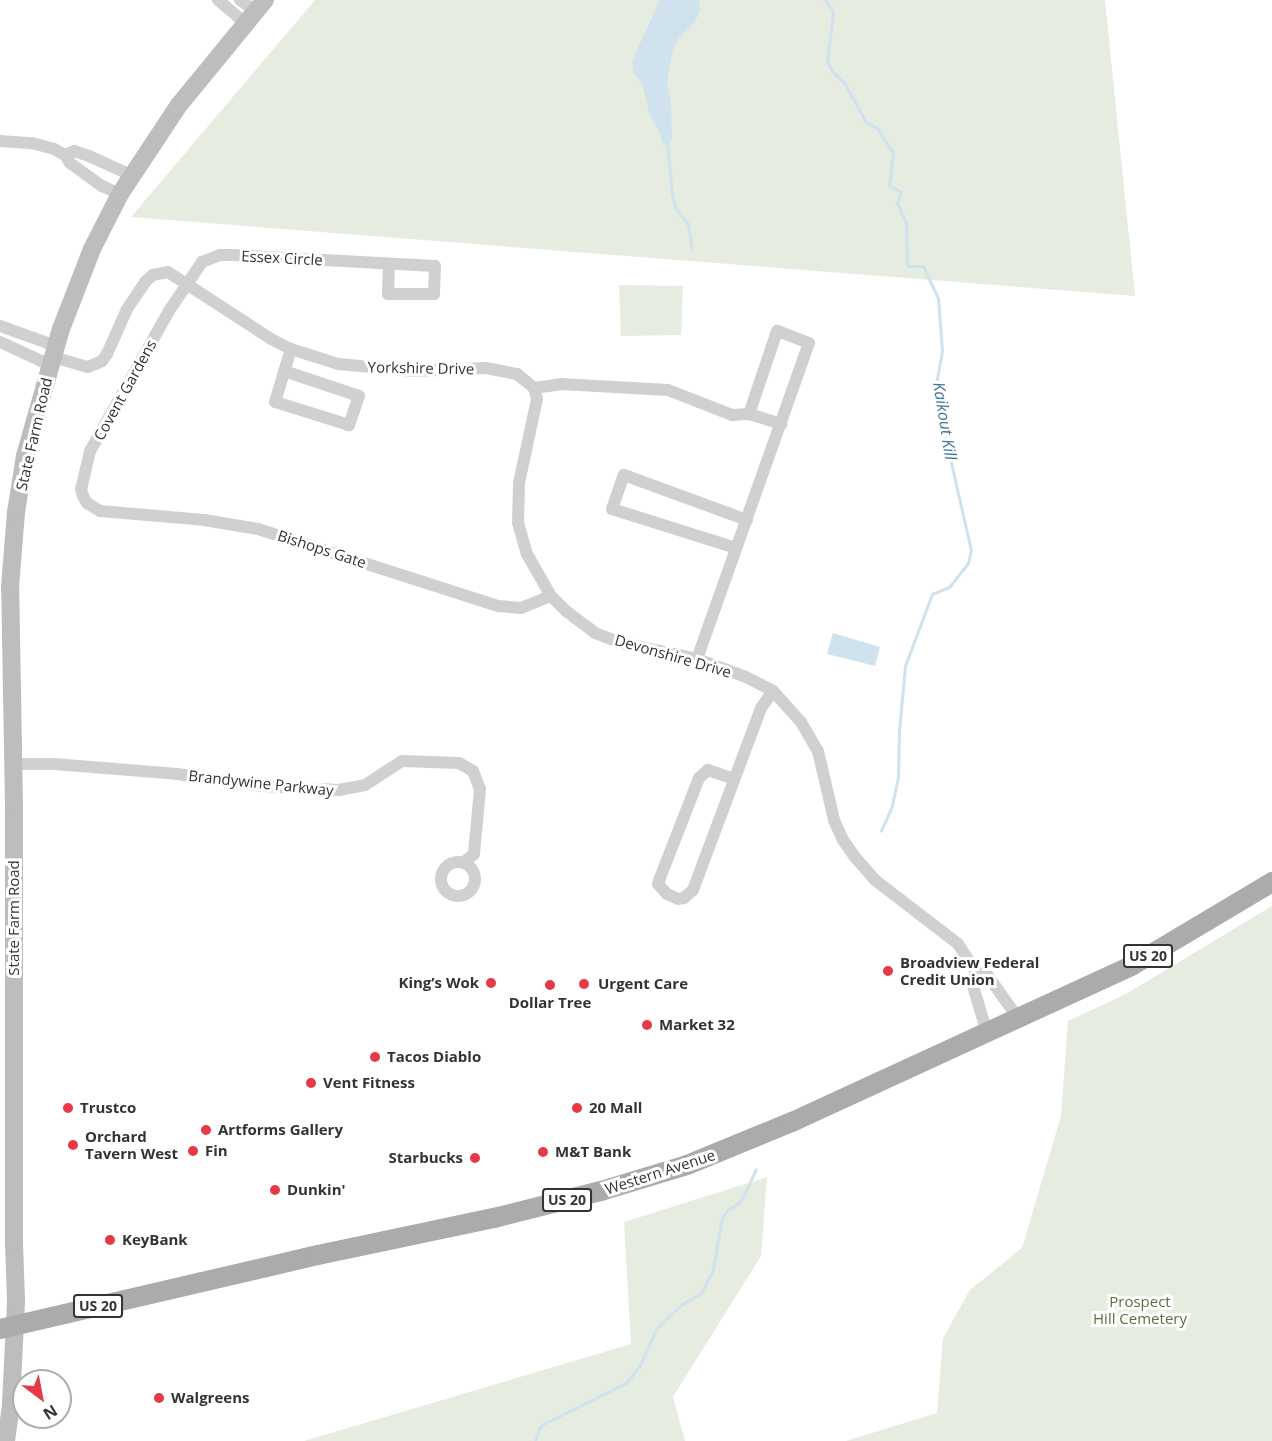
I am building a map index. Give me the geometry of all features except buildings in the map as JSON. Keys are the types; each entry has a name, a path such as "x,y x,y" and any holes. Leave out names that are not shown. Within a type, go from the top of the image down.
{"main road":[{"name":"State Farm Road","path":"6,1441 7,915 13,764 11,567 25,456 53,356 92,249 120,195 179,105 260,7"},
{"name":"Western Avenue","path":"8,1327 318,1255 494,1218 601,1191 687,1165 752,1139 1132,965 1272,882"}],"street":[{"path":"218,0 260,7"},
{"path":"240,0 260,7"},
{"path":"0,141 32,143 65,155 69,163 102,186 120,195"},
{"path":"65,155 74,151 131,176"},
{"name":"Essex Circle","path":"187,283 202,262 220,255 435,266 434,294 388,294 388,264"},
{"name":"Yorkshire Drive","path":"53,356 79,366 96,364 108,354 127,309 146,280 153,275 168,272 291,349 338,364 370,369 503,370 517,374 534,388"},
{"name":"Covent Gardens","path":"87,503 81,489 90,451 187,283"},
{"path":"0,326 53,356"},
{"path":"697,659 809,343 777,331 749,414"},
{"path":"0,342 53,356"},
{"path":"284,371 359,396 349,425 275,402 284,371 291,349"},
{"path":"534,388 561,384 668,390 732,415 749,414 781,424"},
{"name":"Devonshire Drive","path":"534,388 537,411 519,483 517,517 527,554 552,596 566,611 595,633 618,642 697,659 746,677 773,691 801,722 818,750 834,820 843,840 855,857 875,880 958,944 976,972 988,976 1018,1018"},
{"path":"736,548 612,509 624,476 747,520"},
{"name":"Bishops Gate","path":"87,503 100,511 204,520 258,529 498,606 521,608 552,596"},
{"path":"734,779 708,770 699,778 658,884 667,894 678,899 684,898 693,890 761,708 773,691"},
{"name":"Brandywine Parkway","path":"13,764 54,764 177,774 262,786 339,790 365,785 402,761 459,763 473,771 480,789 474,854 464,862"},
{"name":"Devonshire Drive","path":"976,972 973,986 987,1033"}],"green space":[{"path":"315,0 1105,0 1135,296 131,217"},
{"path":"619,285 683,286 681,335 621,336"},
{"name":"Prospect Hill Cemetery","path":"1272,906 1272,1441 846,1441 937,1413 943,1338 970,1290 1022,1248 1061,1116 1068,1021 1126,994"},
{"path":"767,1177 761,1256 673,1397 685,1441 304,1441 631,1344 624,1222"}],"water":[{"path":"660,0 699,0 700,10 695,22 679,38 673,49 667,82 671,102 672,139 668,146 663,144 650,116 642,83 634,74 632,61"},
{"path":"833,633 880,647 875,666 827,654"}],"waterway":[{"name":"Kaikout Kill","path":"825,0 833,12 827,61 832,71 844,82 866,122 877,128 893,153 889,185 901,192 897,203 906,223 907,266 923,266 938,298 942,351 937,378 945,436 971,550 968,563 949,587 932,594 905,666 899,731 898,777 892,806 881,831"},
{"path":"667,142 672,195 676,209 688,224 692,248"},
{"name":"Kaikout Kill","path":"535,1441 539,1428 545,1423 626,1383 640,1365 656,1329 682,1304 701,1293 713,1269 721,1221 726,1211 741,1201 756,1169"}],"place":[{"name":"Broadview Federal Credit Union","path":"888,971"},
{"name":"King’s Wok","path":"491,983"},
{"name":"Urgent Care","path":"584,984"},
{"name":"Dollar Tree","path":"550,985"},
{"name":"Market 32","path":"647,1025"},
{"name":"Tacos Diablo","path":"375,1057"},
{"name":"Vent Fitness","path":"311,1083"},
{"name":"Trustco","path":"68,1108"},
{"name":"20 Mall","path":"577,1108"},
{"name":"Artforms Gallery","path":"206,1130"},
{"name":"Orchard Tavern West","path":"73,1145"},
{"name":"Fin","path":"193,1151"},
{"name":"M&T Bank","path":"543,1152"},
{"name":"Starbucks","path":"475,1158"},
{"name":"Dunkin'","path":"275,1190"},
{"name":"KeyBank","path":"110,1240"},
{"name":"Walgreens","path":"159,1398"}]}
